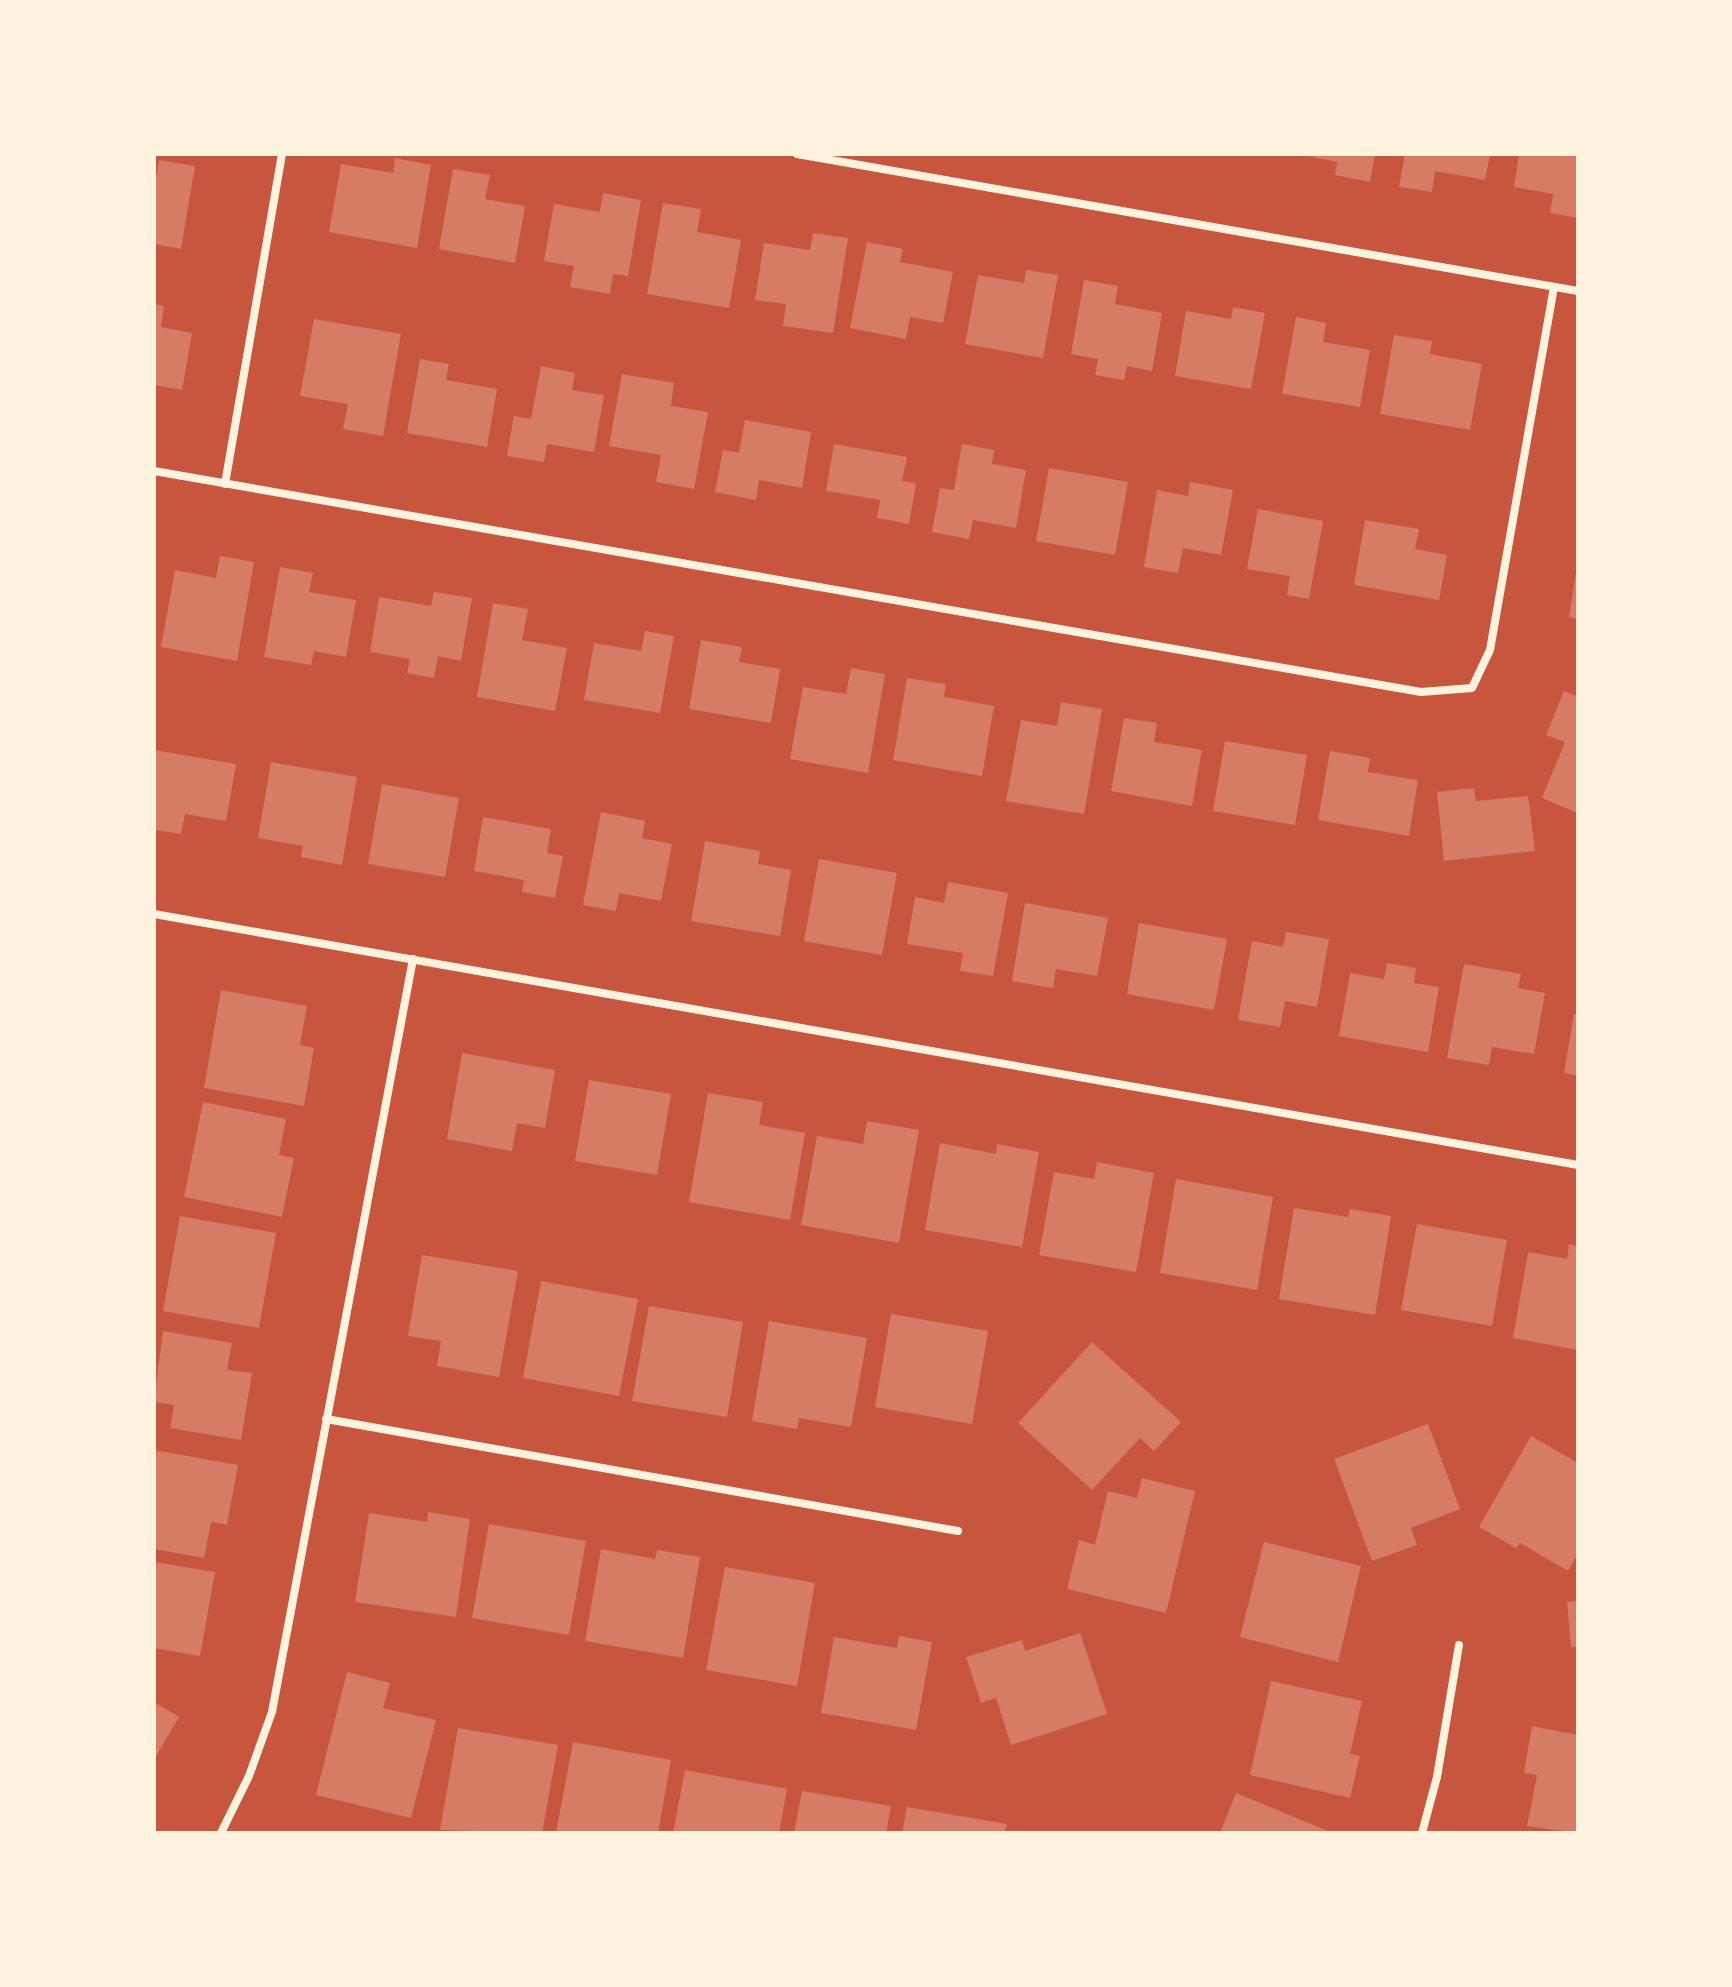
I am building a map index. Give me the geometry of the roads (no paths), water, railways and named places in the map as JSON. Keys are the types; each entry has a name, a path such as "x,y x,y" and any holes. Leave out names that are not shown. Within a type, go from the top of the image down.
{"street":[{"path":"225,484 282,154"},
{"path":"797,154 1578,291"},
{"path":"154,471 1421,692 1472,688 1490,650 1554,287"},
{"path":"154,914 1214,1104 1578,1165"},
{"path":"237,1833 223,1830 249,1776 272,1712 413,959"},
{"path":"326,1419 958,1531"},
{"path":"1422,1833 1437,1777 1459,1645"}]}
